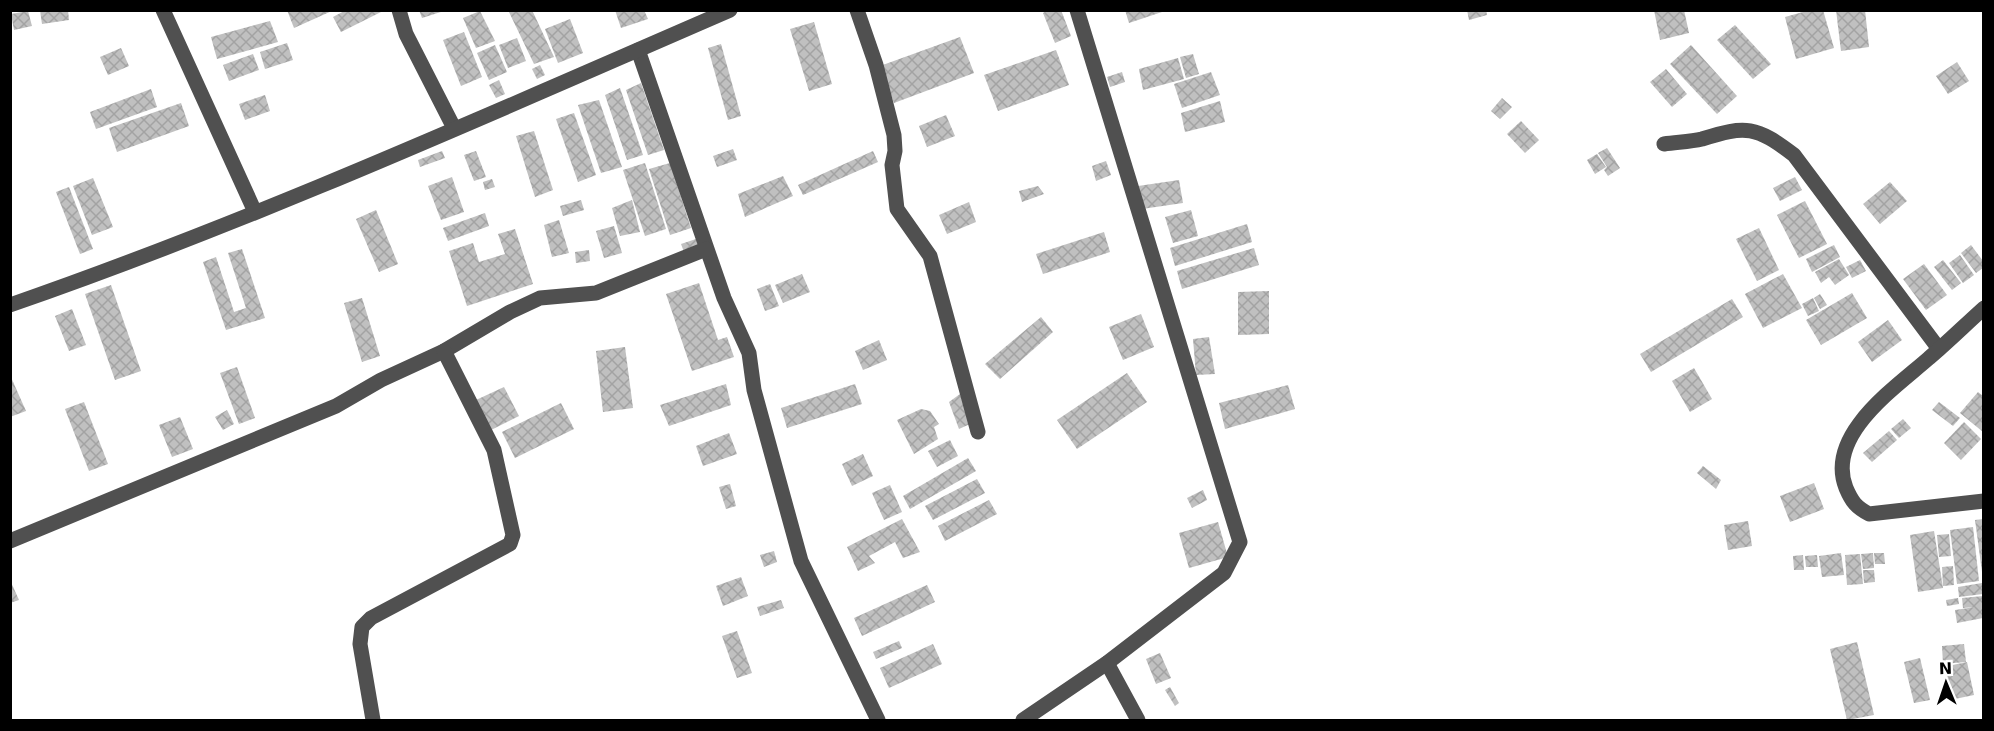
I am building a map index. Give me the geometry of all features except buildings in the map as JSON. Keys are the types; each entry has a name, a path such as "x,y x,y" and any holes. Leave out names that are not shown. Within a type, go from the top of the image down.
{"street":[{"path":"163,10 255,212"},
{"path":"399,10 406,34 454,128"},
{"path":"10,305 91,277 255,212 730,10"},
{"path":"857,10 876,65 894,135 895,151 892,165 897,209 930,256 978,432"},
{"path":"1023,720 1107,663 1224,573 1240,542 1077,10"},
{"path":"638,50 706,249 724,298 749,353 754,390 801,561 878,720"},
{"path":"1664,144 1700,140 1724,130 1748,129 1773,139 1794,155 1939,349"},
{"path":"10,541 336,406 381,380 444,351 510,312 540,298 596,293 706,249"},
{"path":"1983,308 1874,406 1854,431 1841,458 1844,482 1854,506 1869,514 1983,501"},
{"path":"373,720 360,644 363,627 371,618 510,544 513,535 494,450 444,351"},
{"path":"1107,663 1138,720"}]}
